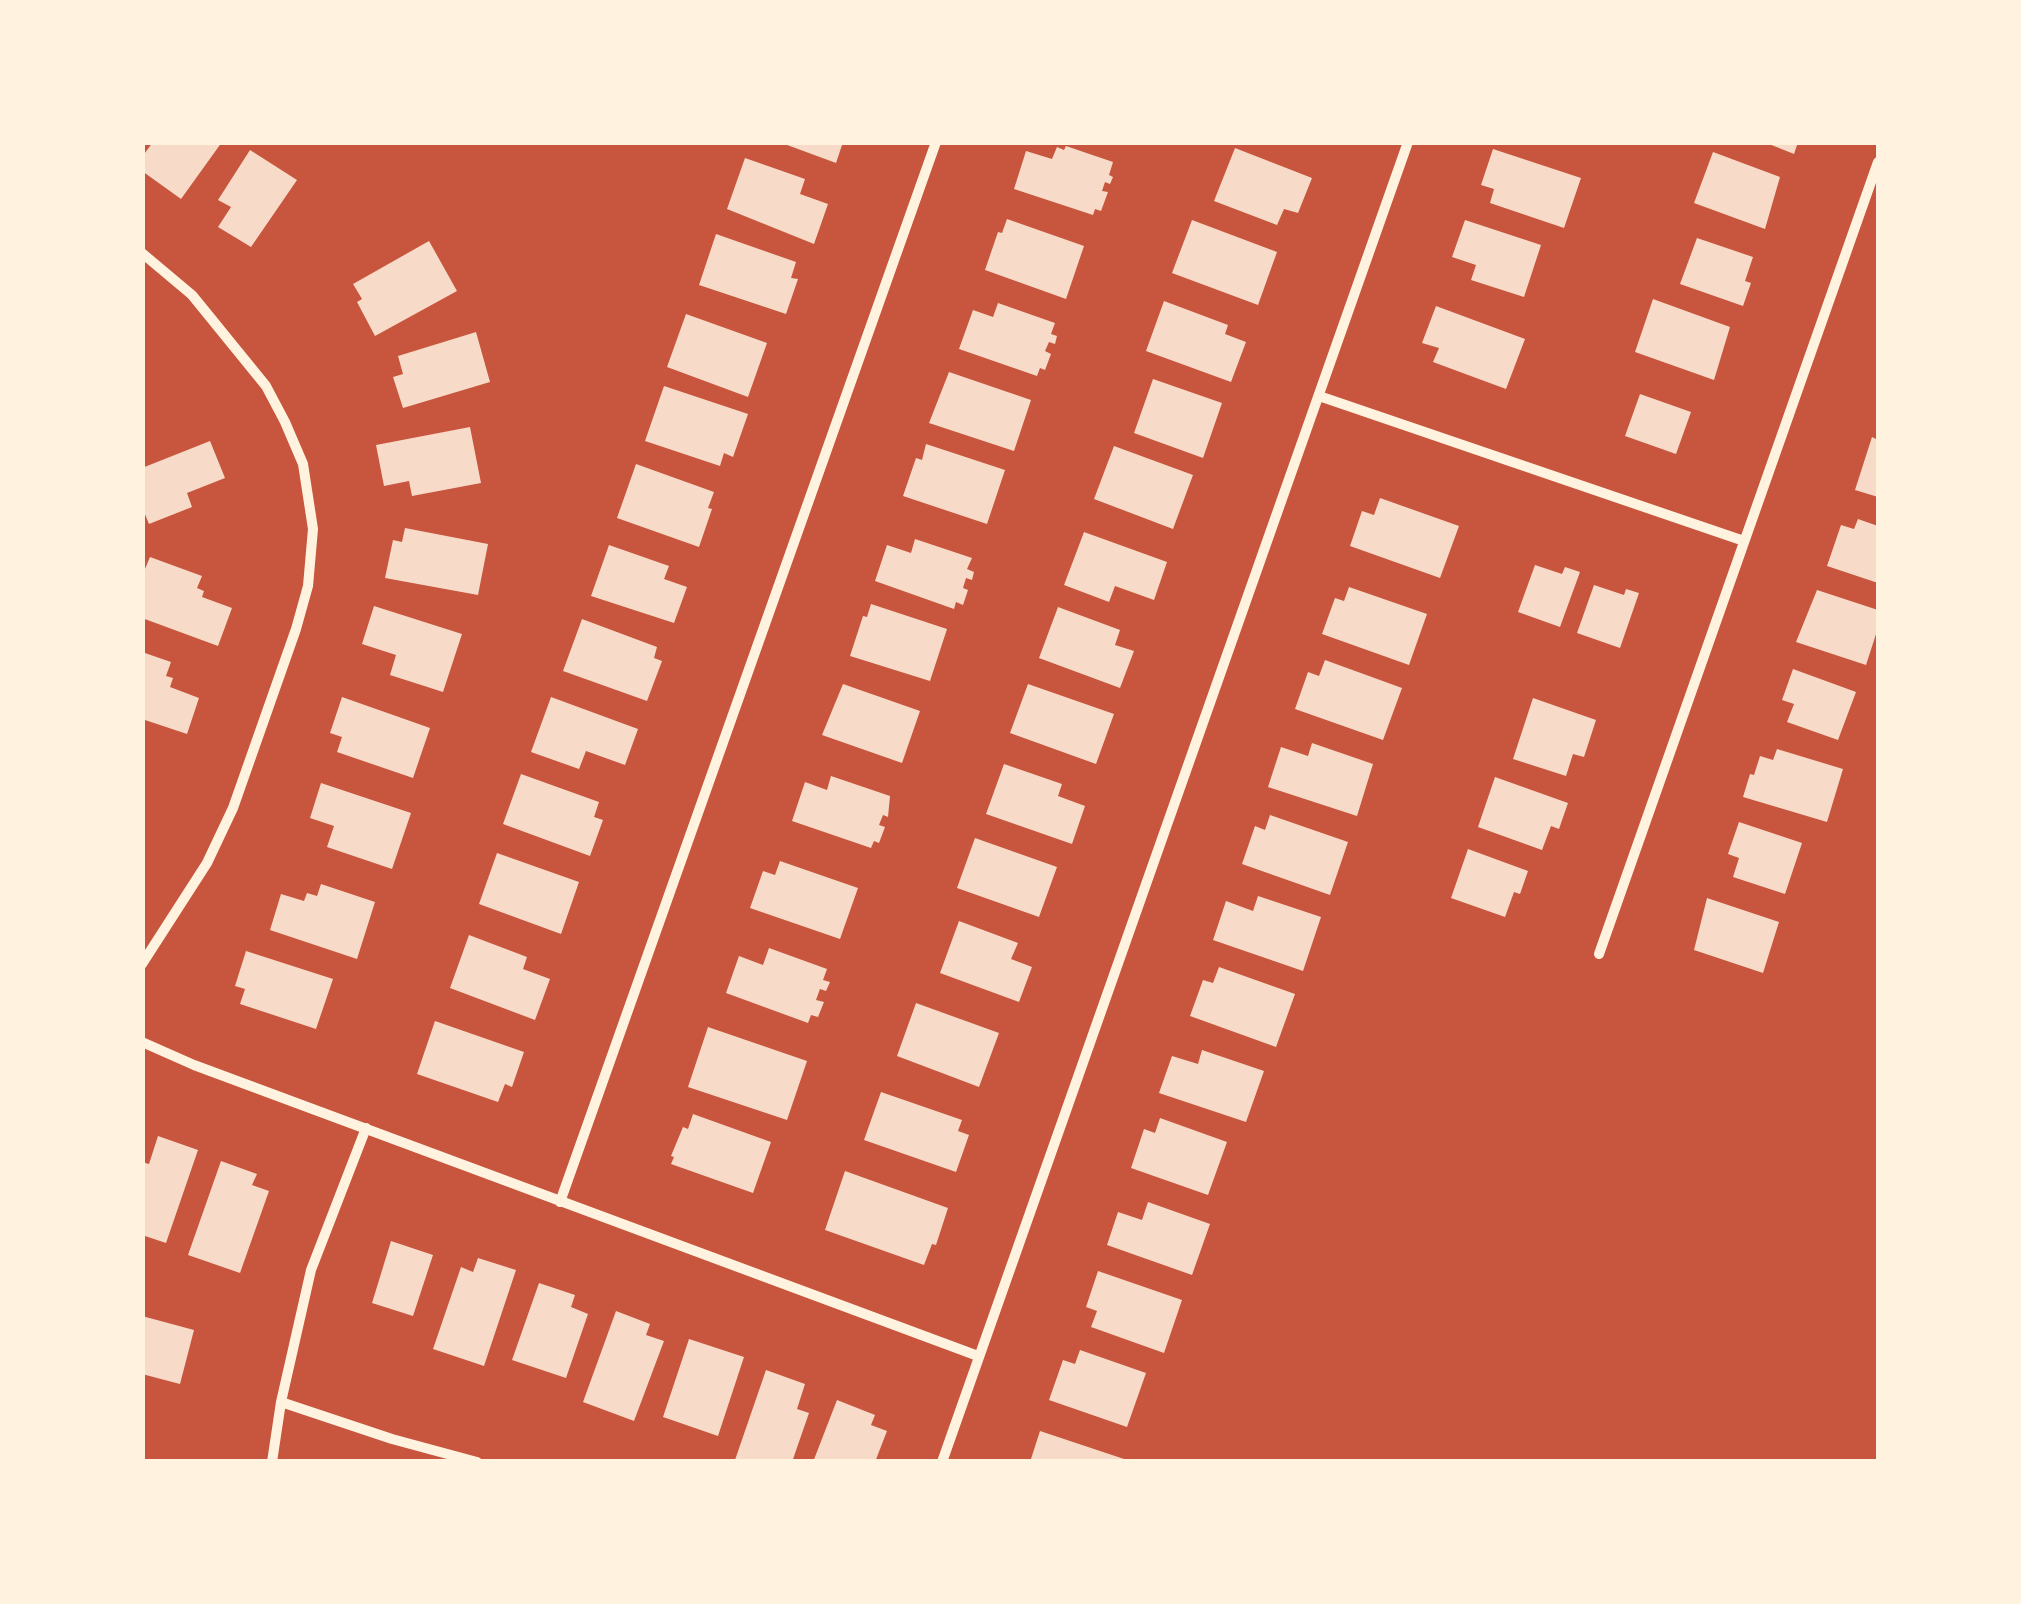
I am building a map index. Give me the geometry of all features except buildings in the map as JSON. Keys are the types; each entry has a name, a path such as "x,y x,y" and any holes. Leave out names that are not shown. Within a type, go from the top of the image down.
{"street":[{"path":"560,1202 936,142"},
{"path":"942,1462 1408,142"},
{"path":"1598,954 1878,162"},
{"path":"142,253 192,295 266,386 303,464 313,529 310,574 296,629 233,808 207,863 142,964"},
{"path":"1319,396 1744,541"},
{"path":"142,1042 194,1065 978,1356"},
{"path":"272,1462 281,1402 311,1270 366,1128"},
{"path":"281,1402 477,1462"}]}
